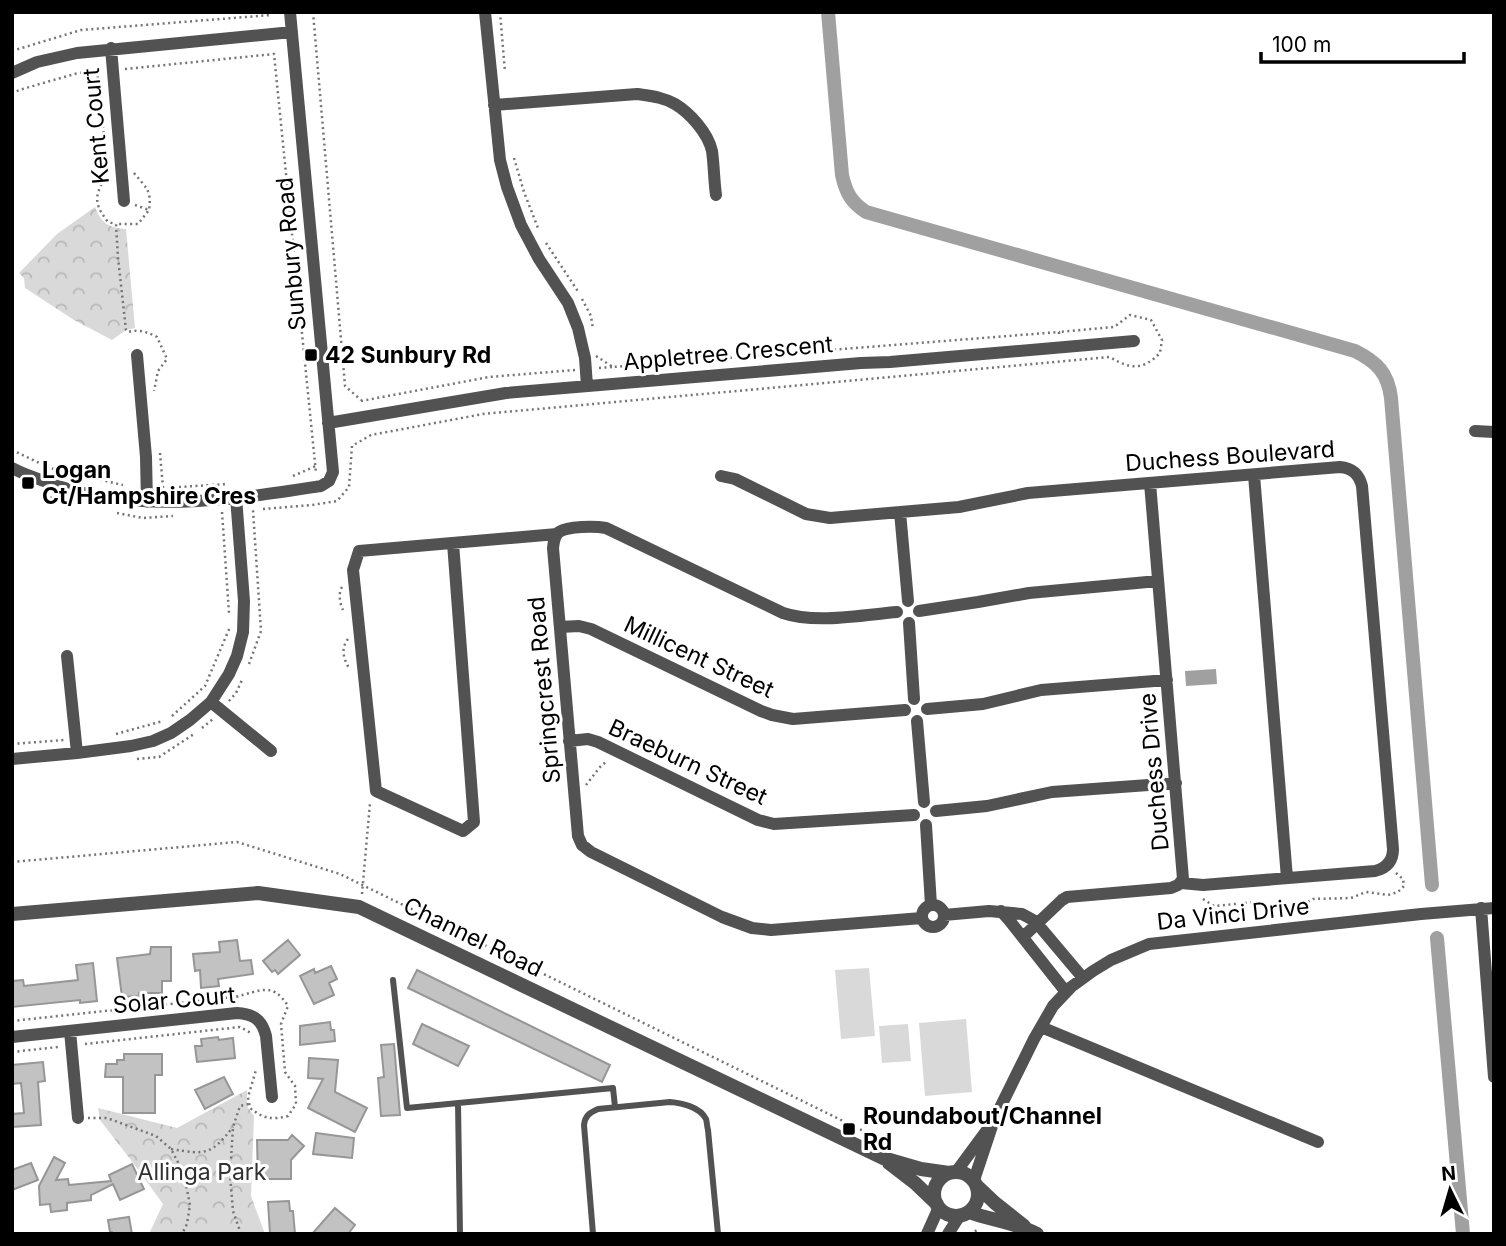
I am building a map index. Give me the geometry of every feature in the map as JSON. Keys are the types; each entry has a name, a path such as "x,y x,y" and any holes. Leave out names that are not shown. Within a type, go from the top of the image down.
{"street":[{"name":"Sunbury Road","path":"290,12 333,472 329,481 319,487"},
{"path":"485,12 500,160 507,187 521,225 568,303 578,328 585,358 587,386"},
{"path":"12,73 37,62 111,48 292,32"},
{"name":"Kent Court","path":"111,48 124,201"},
{"path":"494,105 637,94 656,96 676,104 704,133 711,149 716,195"},
{"name":"Appletree Crescent","path":"328,423 506,393 1134,341"},
{"path":"137,355 147,502"},
{"path":"1475,430 1494,432"},
{"name":"Duchess Boulevard","path":"721,476 806,514 830,518 959,508 1028,493 1344,467 1353,471 1361,483 1393,849 1391,861 1380,870 1203,885 1181,883"},
{"path":"12,468 69,491 147,502 236,497 319,487"},
{"path":"1254,475 1287,878"},
{"name":"Duchess Drive","path":"1023,937 1067,897 1171,888 1181,883 1184,876 1150,483"},
{"path":"12,759 77,753 153,741 216,706 237,656 243,632 244,601 236,497"},
{"path":"900,512 908,601"},
{"path":"453,543 474,822 463,831 376,791 353,570 359,551 557,534 562,530 574,528 606,528 793,617 816,619 897,612"},
{"name":"Springcrest Road","path":"557,534 553,548 578,836 582,845 591,852 752,928 771,930 922,918"},
{"path":"919,611 1029,593 1158,581"},
{"path":"908,601 916,605 919,611 918,617 909,622 901,620 897,612 899,606 908,601"},
{"path":"909,622 914,699"},
{"name":"Millicent Street","path":"560,627 579,626 591,629 782,718 905,710"},
{"path":"67,656 77,753"},
{"path":"927,709 983,704 1041,690 1167,680"},
{"path":"914,699 921,700 927,709 923,718 917,721 910,719 905,710 914,699"},
{"path":"216,706 271,751"},
{"path":"917,721 924,802"},
{"name":"Braeburn Street","path":"569,740 588,739 598,742 758,820 774,824 914,815"},
{"path":"936,811 987,806 1052,792 1176,783"},
{"path":"924,802 930,803 936,811 934,820 926,825 919,823 914,815 915,808 924,802"},
{"path":"926,825 931,905"},
{"name":"Channel Road","path":"12,914 258,893 359,907 883,1158 921,1169 952,1173"},
{"path":"931,905 938,906 944,915 942,922 936,926 929,926 922,918 925,908 931,905"},
{"path":"1488,908 1494,1077"},
{"name":"Da Vinci Drive","path":"976,1183 994,1120 1053,1006 1083,978 1111,960 1149,944 1488,908"},
{"path":"944,915 989,911 1022,914 1035,920 1083,978"},
{"path":"1000,911 1066,992"},
{"name":"Solar Court","path":"12,1037 237,1013 252,1015 262,1024 266,1036 272,1097"},
{"path":"1041,1027 1318,1142"},
{"path":"70,1031 78,1118"},
{"name":"Da Vinci Drive","path":"952,1173 994,1120"},
{"name":"Channel Road","path":"883,1158 938,1205"},
{"path":"952,1173 963,1173 995,1203 1033,1231 964,1213 951,1215 938,1205 935,1197 937,1183 952,1173"},
{"path":"948,1234 964,1213 975,1205 978,1196 976,1183"},
{"path":"928,1234 938,1205"}],"lane":[{"path":"393,980 407,1108 613,1088 615,1107"},
{"path":"593,1234 585,1117 598,1109 670,1102 698,1110 706,1118 718,1234"},
{"path":"458,1103 460,1234"}],"path":[{"path":"313,12 345,386 360,400"},
{"path":"500,12 506,78"},
{"path":"12,51 80,30 271,15"},
{"path":"12,94 78,73 275,54 320,504 337,501 349,487 352,446 371,435 483,414 1110,357 1129,367 1139,366 1149,364 1160,353 1162,340 1152,320 1130,315 1114,327 613,367 596,355"},
{"path":"97,71 105,145"},
{"path":"513,152 524,192 541,235 591,316 593,329"},
{"path":"108,169 96,196 101,213 108,222 116,224 138,224 149,210 151,196 134,174"},
{"path":"124,201 149,210"},
{"path":"116,224 127,330 145,332 157,337 167,359 158,371 154,391"},
{"path":"1059,332 1061,347"},
{"path":"12,450 50,468 121,485 163,488 160,452"},
{"path":"294,476 316,466"},
{"path":"177,488 230,484"},
{"path":"132,760 159,757 187,740 212,721 216,706 236,694 261,631 253,510"},
{"path":"222,512 229,612"},
{"path":"107,737 167,720 205,686 230,625"},
{"path":"12,744 76,739"},
{"path":"574,793 583,789 612,756"},
{"path":"359,907 371,794 376,791"},
{"path":"1197,896 1214,906 1256,902 1265,908 1284,904 1296,905 1313,899 1351,898 1366,892 1388,895 1398,892 1404,886 1403,879 1394,871"},
{"path":"12,1021 235,997 270,989 280,993 288,1006 281,1024 285,1072 295,1086 296,1104 288,1116 274,1120 250,1108 248,1097 256,1069"},
{"path":"12,1052 240,1027 252,1033"},
{"path":"241,1234 233,1211 230,1175 233,1127 240,1106 249,1104"},
{"path":"78,1118 107,1118 156,1136 171,1149 184,1174 190,1205 183,1234"},
{"path":"171,1149 204,1152 219,1145 233,1127"}],"green space":[{"path":"95,207 106,224 126,229 135,328 126,330 112,340 74,320 25,288 24,278 19,273 57,234"},
{"path":"869,968 875,1036 841,1039 835,970"},
{"path":"966,1019 972,1092 925,1096 919,1023"},
{"path":"908,1024 911,1061 882,1063 879,1026"},
{"name":"Allinga Park","path":"247,1090 247,1106 254,1116 251,1196 265,1234 149,1234 163,1204 100,1120 98,1108 177,1128"}],"shaded area":[{"path":"1216,669 1217,684 1186,686 1185,671"}],"building":[{"path":"237,940 240,961 251,960 253,974 218,979 219,986 201,988 200,970 195,971 193,954 220,952 219,942"},
{"path":"288,940 300,955 278,974 275,970 272,972 263,961"},
{"path":"151,947 171,947 171,981 162,981 162,993 139,993 139,996 122,997 117,958 150,954"},
{"path":"93,963 97,1001 80,1003 80,1000 12,1007 12,981 23,980 24,986 78,980 76,965"},
{"path":"331,966 337,979 329,983 334,995 314,1004 300,976 314,969 315,973"},
{"path":"417,970 610,1065 602,1082 408,988"},
{"path":"330,1022 335,1041 300,1045 300,1026"},
{"path":"422,1024 469,1046 458,1066 413,1044"},
{"path":"218,1037 219,1040 233,1038 235,1058 197,1062 195,1046 202,1046 201,1039"},
{"path":"394,1044 400,1115 381,1116 378,1078 384,1077 381,1045"},
{"path":"124,1054 162,1054 162,1075 155,1075 155,1113 123,1113 123,1077 105,1077 106,1064 117,1064 117,1060 124,1060"},
{"path":"309,1058 338,1060 335,1092 367,1108 355,1132 308,1108 323,1079 308,1078"},
{"path":"43,1062 45,1081 38,1082 41,1125 12,1127 12,1114 24,1113 21,1083 12,1084 12,1065"},
{"path":"224,1077 233,1094 205,1109 195,1090"},
{"path":"316,1133 354,1138 352,1158 313,1154"},
{"path":"292,1135 304,1146 291,1160 291,1179 258,1179 257,1140 288,1140"},
{"path":"54,1157 65,1163 56,1180 68,1179 69,1185 111,1181 109,1175 132,1164 144,1189 120,1200 113,1184 91,1195 91,1200 67,1203 67,1210 51,1212 50,1204 40,1205 39,1186"},
{"path":"31,1163 38,1180 12,1190 12,1170"},
{"path":"289,1201 290,1211 293,1211 295,1234 270,1234 268,1202"},
{"path":"335,1208 355,1225 348,1234 312,1234"},
{"path":"129,1217 132,1234 110,1232 108,1220"}],"waterway":[{"path":"828,12 842,175 850,196 856,205 866,212 1355,351 1380,369 1391,398 1432,885"},
{"path":"1437,938 1463,1234"}],"place":[{"name":"42 Sunbury Rd","path":"311,355"},
{"name":"Logan Ct/Hampshire Cres","path":"28,483"},
{"name":"Roundabout/Channel Rd","path":"849,1129"}]}
